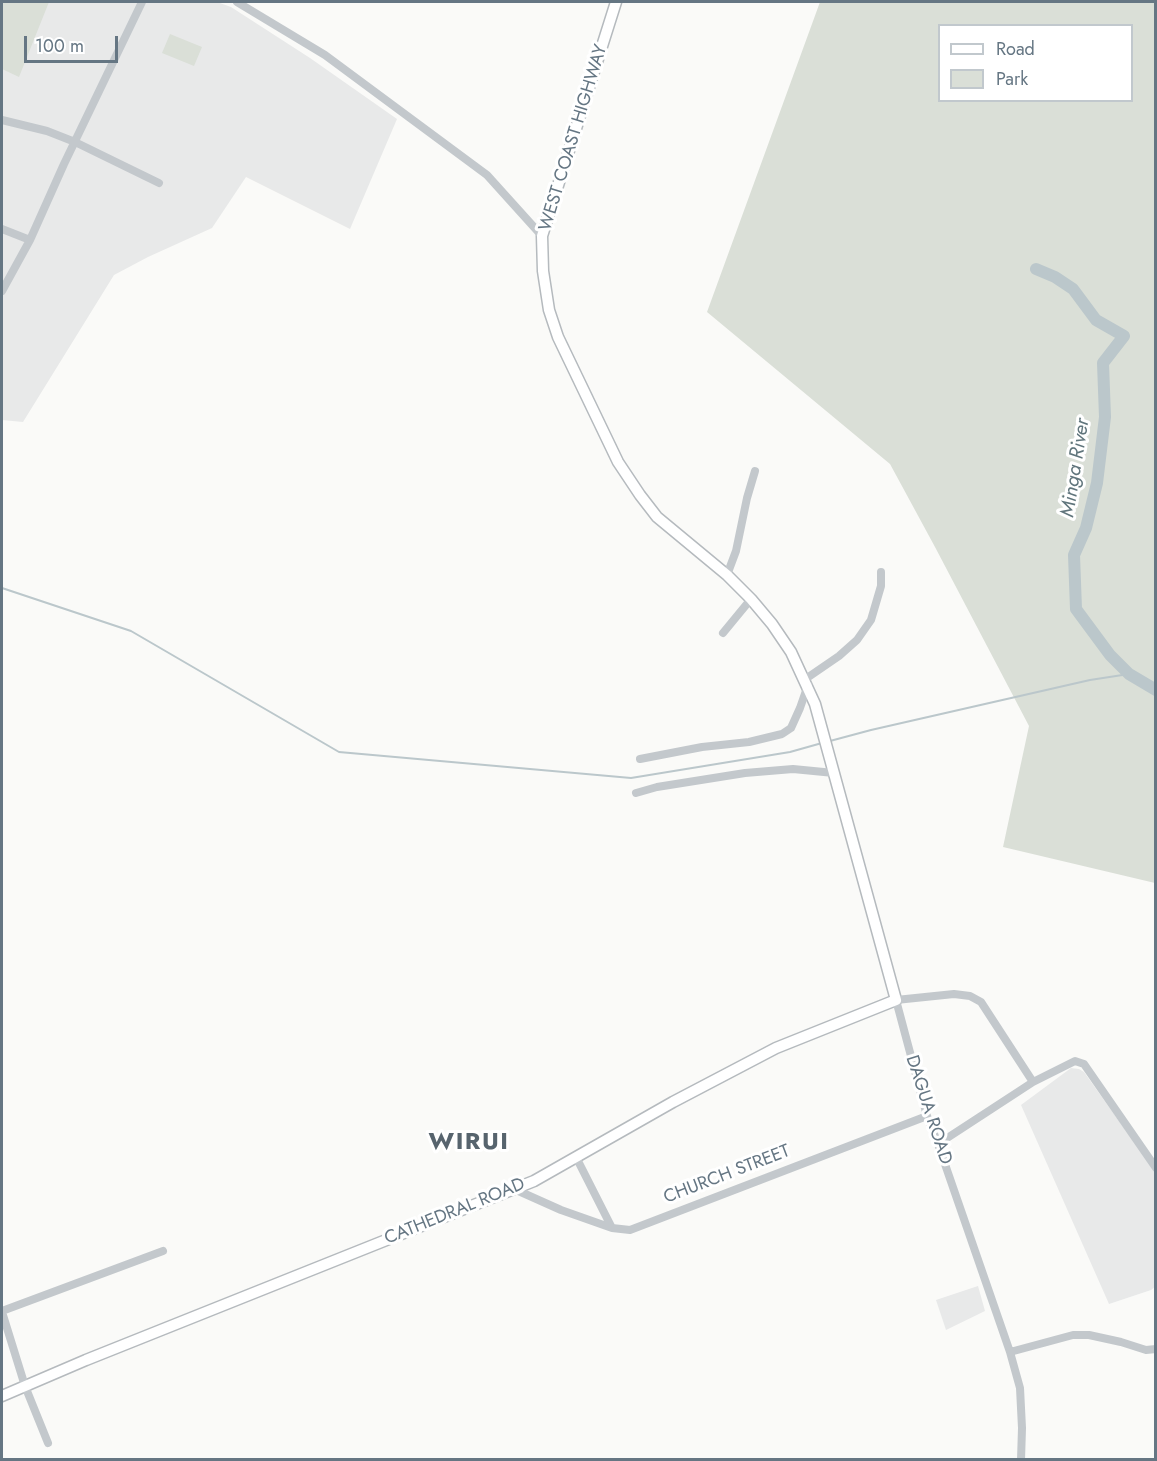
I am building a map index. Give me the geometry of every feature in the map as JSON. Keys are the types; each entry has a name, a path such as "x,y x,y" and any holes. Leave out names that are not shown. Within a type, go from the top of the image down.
{"main road":[{"name":"WEST COAST HIGHWAY","path":"616,2 542,236 543,271 549,310 558,337 618,462 640,495 657,517 727,575 751,599 791,652 815,704 830,759"},
{"name":"DAGUA ROAD","path":"830,759 896,1000"},
{"name":"CATHEDRAL ROAD","path":"2,1396 86,1360 534,1181 673,1102 776,1048 896,1000"}],"street":[{"path":"2,291 30,240 142,2"},
{"path":"237,2 326,55 487,175 542,236"},
{"path":"2,120 47,131 75,142 159,183"},
{"path":"2,229 30,240"},
{"path":"727,575 736,551 755,471"},
{"path":"640,759 702,747 749,742 782,734 791,728 800,708 806,683 857,640 871,620 881,586 881,572"},
{"path":"723,633 751,599"},
{"path":"636,793 657,787 745,773 793,769 834,773"},
{"path":"896,1000 954,994 970,996 981,1002 1033,1082"},
{"name":"DAGUA ROAD","path":"896,1000 927,1116 1010,1352 1020,1388 1021,1460"},
{"path":"938,1144 1033,1082 1075,1061 1084,1064 1155,1168"},
{"name":"CHURCH STREET","path":"612,1228 630,1230 927,1116"},
{"path":"576,1157 612,1228"},
{"path":"514,1189 561,1210 612,1228"},
{"path":"48,1443 25,1386 2,1312 163,1251"},
{"path":"1010,1352 1073,1335 1089,1335 1146,1350 1155,1349"}],"shaded area":[{"path":"2,2 217,2 231,7 310,58 397,119 350,229 246,177 212,228 114,275 23,422 2,420"},
{"path":"1071,1068 1084,1072 1156,1173 1156,1286 1151,1290 1109,1304 1021,1105"},
{"path":"978,1286 985,1311 946,1330 936,1300"}],"green space":[{"path":"2,2 49,2 19,77 2,69"},
{"path":"820,2 1155,2 1155,883 1003,847 1029,726 890,464 707,312"},
{"path":"170,34 202,47 194,66 162,53"}],"waterway":[{"name":"Minga River","path":"1036,269 1055,277 1073,289 1096,320 1124,336 1103,363 1105,417 1097,483 1086,528 1074,555 1076,609 1110,655 1129,674 1156,690"},
{"path":"2,588 131,631 339,752 631,778 790,752 822,743"},
{"path":"830,741 1090,680 1129,674"}],"district":[{"name":"WIRUI","path":"469,1143"}]}
